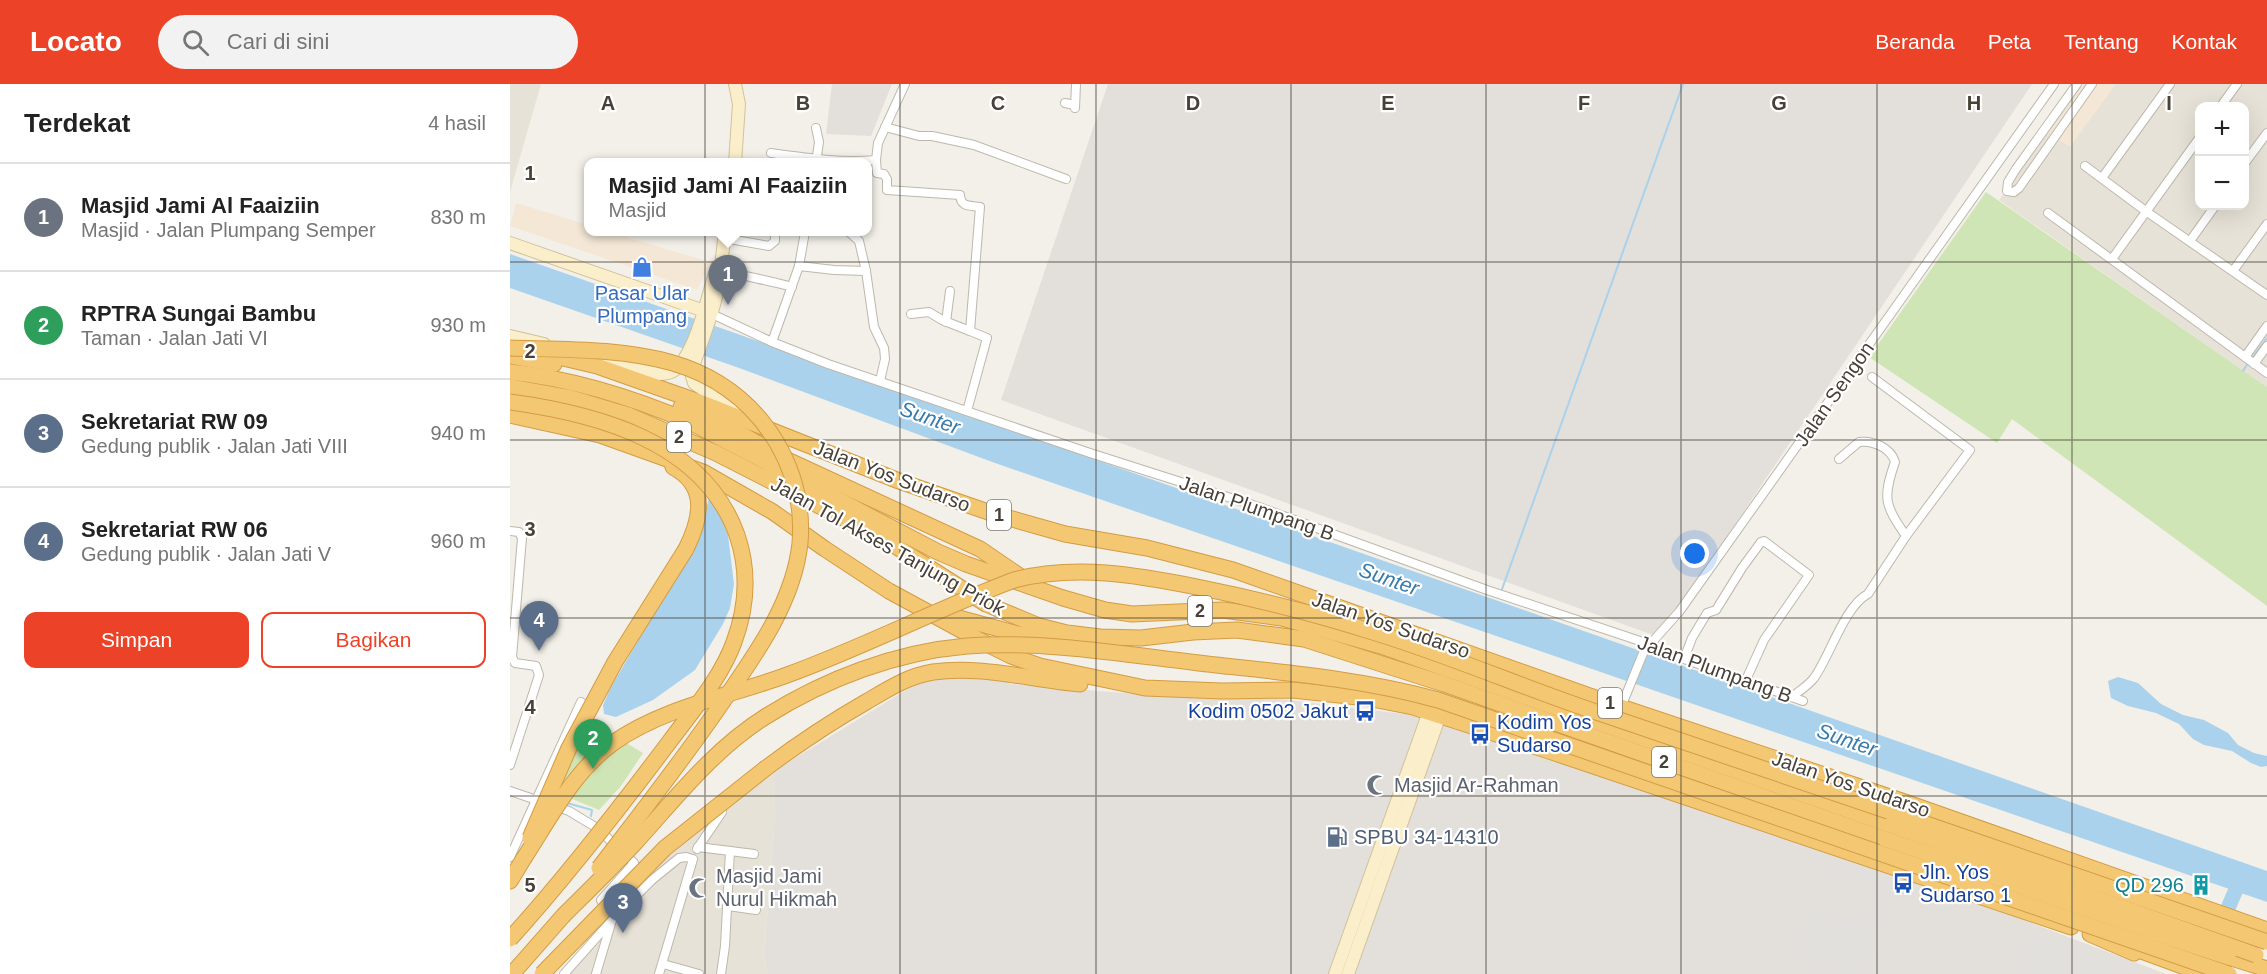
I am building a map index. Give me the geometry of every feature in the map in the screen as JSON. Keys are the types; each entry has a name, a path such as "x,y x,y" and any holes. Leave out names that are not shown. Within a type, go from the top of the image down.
{"highway":[{"name":"Jalan Yos Sudarso","path":"510,347 597,366 742,417 899,481 991,513 1065,534 1147,548 1233,570 1621,707 2073,861 2267,930"},
{"path":"510,347 632,354 680,364 704,373 728,388 752,408 772,435 792,472 799,503 800,543 796,563 778,614 762,645 695,741 563,916"},
{"path":"510,356 588,370 606,370"},
{"name":"Jalan Tol Akses Tanjung Priok","path":"510,372 628,415 716,453 886,540 977,599 1003,612 1058,631 1100,638 1140,639 1194,632 1237,630 1275,634 1304,639 1447,677 2267,958"},
{"name":"Jalan Tol Akses Tanjung Priok","path":"510,387 545,385 617,394 684,419 938,552 974,567 1083,604 1130,614 1223,610 1282,618 1381,646 1447,677 2161,935 2267,969"},
{"path":"658,388 676,405 729,427 783,458 980,549 1038,589"},
{"path":"510,402 548,408 616,425 668,451 697,472 716,493 732,520 744,566 746,591 734,643 709,688 587,849 510,939"},
{"path":"510,415 600,435 703,472 773,512 889,591 1011,656 1074,675 1145,688"},
{"path":"510,422 600,442 668,464 686,474 696,491 699,509 698,521 686,549 615,662 569,748 533,828 517,857 510,881"},
{"path":"517,857 584,771 613,744 628,734 675,712 819,663 1014,580 1035,575 1097,572 1246,597 1377,633 1592,711 2267,942"},
{"path":"889,591 947,615 1018,634 1070,642 1100,638"},
{"path":"512,974 563,916 628,850 692,779 764,718 818,688 865,669 933,651 967,646 1069,648 1338,679 1409,691 2229,974"},
{"path":"542,974 665,848 734,791 799,743 838,717 899,682 935,672 976,671 1070,683 1145,688 1293,690 1370,698 1434,714 2101,936 2190,972"},
{"path":"2062,924 2078,922 2088,913 2093,901 2094,888 2090,876 2082,866 2073,861"},
{"path":"2145,953 2132,939 2130,926 2133,914 2146,899 2157,895 2169,895"},
{"path":"2090,934 2100,940 2190,972"}],"street":[{"path":"735,84 739,104 735,158"},
{"path":"905,84 878,143 877,173 884,174 887,179 887,190 960,195 960,202 963,205 980,207 970,331"},
{"path":"1065,104 1075,106 1076,84"},
{"name":"Jalan Sengon","path":"1621,707 1646,647 1679,612 2054,84"},
{"path":"2076,84 2011,177 2007,192 2014,192 2019,188 2092,84"},
{"path":"2102,178 2170,84"},
{"path":"2224,102 2237,84"},
{"path":"885,127 919,136 932,136 974,145 1066,178"},
{"path":"816,128 819,142 817,158"},
{"path":"2249,157 2267,133"},
{"path":"2039,137 2049,144"},
{"path":"2112,259 2195,143"},
{"path":"771,153 800,158"},
{"path":"872,161 876,160"},
{"path":"2085,166 2146,212 2267,295"},
{"path":"2190,241 2212,210"},
{"path":"2048,213 2267,373"},
{"path":"2233,272 2267,224"},
{"path":"722,267 725,236"},
{"path":"729,236 769,246 775,241 775,236"},
{"path":"772,342 799,266 803,236"},
{"path":"854,236 859,241 866,271 874,327 884,348 885,359 880,381"},
{"path":"510,243 707,314"},
{"path":"799,266 866,271"},
{"path":"742,417 694,383 691,373 690,359 707,314 717,267 746,277 765,279 792,287"},
{"path":"946,322 950,291"},
{"path":"911,314 929,312 946,322 987,338 967,411"},
{"name":"Jalan Plumpang B","path":"707,314 828,364 1256,506 1646,647 1803,701"},
{"path":"2245,357 2267,326"},
{"path":"510,336 659,374 668,374 690,359"},
{"path":"2254,364 2267,346"},
{"path":"1792,697 1814,678 1858,601 1868,594 1906,536 1970,450 1872,377"},
{"path":"1839,459 1859,442 1884,448 1890,452 1895,462 1886,498 1890,510 1906,536"},
{"path":"510,765 539,675 536,666 515,663 511,648 522,538 514,531"},
{"path":"1683,659 1707,613 1716,609 1742,568 1764,541 1809,575 1764,640 1745,682"},
{"path":"517,857 536,796 581,702"},
{"path":"1335,974 1434,714"},
{"path":"1348,974 1408,786"},
{"path":"510,791 536,796 569,811 597,828 652,880"},
{"path":"659,974 693,859 698,847 722,812"},
{"path":"698,847 754,854"},
{"path":"721,974 728,906 730,851"},
{"path":"564,974 613,918 652,880 679,858 686,856 693,859"},
{"path":"596,974 610,935 613,918 601,900 634,863"},
{"path":"728,906 756,910"},
{"path":"663,964 699,974"}],"shaded area":[{"path":"510,84 541,84 510,192"},
{"path":"832,84 892,84 871,136 826,134"},
{"path":"1108,84 2032,84 1659,637 1001,400"},
{"path":"2084,84 2267,84 2267,387 1999,200"},
{"path":"2084,84 2116,84 2070,147 2049,133"},
{"name":"Pasar Ular Plumpang","path":"516,203 584,224 584,236 622,236 710,262 697,290 510,226"},
{"path":"997,674 1010,684 1137,694 1223,692 1437,718 1809,839 2166,974 768,974 764,956 775,818 774,771 927,677"},
{"path":"774,771 775,818 764,956 768,974 565,974 700,813"},
{"path":"1829,858 1885,877 1896,886 1864,974 1841,974 1792,959 1808,906 1864,924 1873,892 1869,886 1826,870"},
{"path":"2031,933 2143,974 2048,974 2043,972 2042,974 2018,974"}],"green space":[{"path":"1986,192 2267,387 2267,606 2012,419 1997,443 1869,357"},
{"path":"583,715 643,753 621,786 599,810 543,787"}],"water":[{"name":"Sunter","path":"510,254 2267,871 2267,902 995,463 742,369 510,288"},
{"path":"709,498 718,508 728,535 734,584 730,608 723,624 695,670 653,700 616,717 604,714 603,705 611,687 698,539"},
{"path":"2118,677 2138,683 2161,704 2183,715 2204,720 2228,733 2238,745 2254,753 2267,756 2267,766 2261,767 2251,763 2232,751 2204,745 2193,739 2179,724 2156,713 2128,706 2111,698 2108,681"}],"waterway":[{"path":"1501,592 1683,84"},
{"path":"2252,358 2267,338"},
{"path":"2243,371 2248,363"},
{"path":"567,803 592,810 591,816"},
{"path":"2209,952 2241,878"}],"place":[{"name":"Pasar Ular Plumpang","path":"642,267"},
{"name":"Masjid Jami Al Faaiziin","path":"728,305"},
{"name":"Sekretariat RW 06","path":"539,651"},
{"name":"Kodim 0502 Jakut","path":"1365,711"},
{"name":"Kodim Yos Sudarso","path":"1480,734"},
{"name":"RPTRA Sungai Bambu","path":"593,769"},
{"name":"Masjid Ar-Rahman","path":"1377,785"},
{"name":"SPBU 34-14310","path":"1337,837"},
{"name":"Jln. Yos Sudarso 1","path":"1903,883"},
{"name":"QD 296","path":"2201,885"},
{"name":"Masjid Jami Nurul Hikmah","path":"699,888"},
{"name":"Sekretariat RW 09","path":"623,933"}]}
